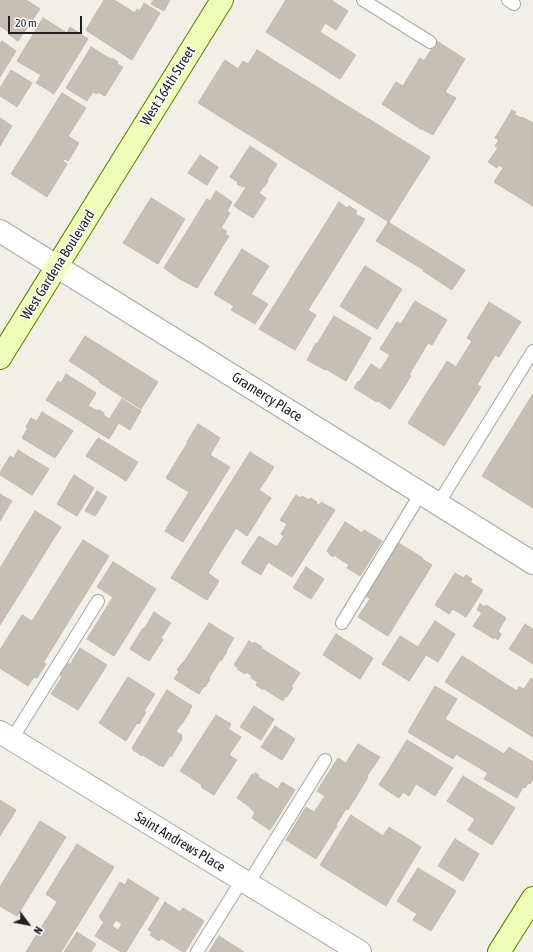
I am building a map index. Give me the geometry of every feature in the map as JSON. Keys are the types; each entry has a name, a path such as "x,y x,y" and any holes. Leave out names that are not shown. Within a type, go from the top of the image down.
{"main road":[{"name":"West 164th Street","path":"115,172 222,0"},
{"name":"West Gardena Boulevard","path":"0,358 115,172"},
{"path":"500,952 533,898"}],"street":[{"name":"Gramercy Place","path":"0,232 533,563"},
{"name":"Saint Andrews Place","path":"6,736 360,952"}],"lane":[{"path":"363,0 430,42"},
{"path":"342,623 533,351"},
{"path":"6,736 98,601"},
{"path":"197,952 325,760"}],"building":[{"path":"0,0 26,0 40,9 18,41 0,26"},
{"path":"104,0 114,0 135,13 137,9 140,11 144,3 160,13 132,60 86,30"},
{"path":"154,0 170,0 164,11 151,4"},
{"path":"286,0 331,0 348,11 336,30 325,23 320,32 356,55 340,79 266,32"},
{"path":"43,18 67,33 70,27 88,39 54,94 36,83 41,75 17,61"},
{"path":"2,41 16,51 0,77 0,44"},
{"path":"437,41 465,59 445,92 456,98 433,135 422,130 382,104 396,82 403,86 420,58 424,61"},
{"path":"91,47 112,60 112,58 118,62 117,64 123,67 105,96 98,92 97,94 93,92 87,101 66,88"},
{"path":"257,50 430,157 389,222 198,103 225,60 238,69 243,61 248,64"},
{"path":"11,70 32,83 17,107 0,96 0,88"},
{"path":"62,93 86,108 68,136 79,143 68,161 65,159 63,161 67,164 47,197 11,174"},
{"path":"512,110 516,112 514,114 533,123 533,206 494,182 503,168 499,165 497,168 488,162 498,148 495,146 499,140 495,138"},
{"path":"0,118 12,126 0,146"},
{"path":"250,146 277,164 267,180 268,181 259,193 266,198 253,218 234,206 246,187 237,184 238,182 230,177"},
{"path":"200,155 218,167 207,185 188,173"},
{"path":"216,191 232,202 227,211 230,213 221,228 227,231 225,234 229,236 197,288 164,268 207,199 210,201"},
{"path":"151,198 185,219 158,264 123,243"},
{"path":"339,202 347,208 349,206 357,211 355,214 365,219 308,310 316,315 295,350 259,329"},
{"path":"388,222 465,270 452,290 423,271 424,270 376,241"},
{"path":"242,249 269,266 251,294 268,304 255,324 231,310 234,306 214,294"},
{"path":"365,266 402,289 377,329 340,306"},
{"path":"415,301 447,320 432,345 428,343 409,375 411,376 390,409 354,388 371,364 380,370 390,355 380,349 397,322 401,324"},
{"path":"489,302 521,322 499,357 495,355 477,385 481,387 444,446 408,423 447,361 456,367 472,341 467,338"},
{"path":"334,316 371,338 346,381 307,360 316,343 317,344"},
{"path":"85,336 158,382 141,409 69,361"},
{"path":"66,374 96,393 88,406 104,413 103,415 118,424 109,439 46,400 58,381 61,383"},
{"path":"533,394 533,508 482,476"},
{"path":"122,399 141,411 130,430 110,418"},
{"path":"42,412 73,431 55,458 22,438 28,428 26,427 31,418 37,421"},
{"path":"198,424 220,438 210,455 230,467 183,542 165,531 189,492 166,478"},
{"path":"98,438 138,462 126,481 86,456"},
{"path":"18,450 49,469 32,495 0,475 10,456 14,458"},
{"path":"250,452 274,467 259,490 271,498 247,536 236,528 208,573 219,581 207,600 171,578"},
{"path":"74,475 94,488 77,516 57,504"},
{"path":"97,491 107,497 95,516 85,511"},
{"path":"0,494 12,501 0,521"},
{"path":"296,495 300,498 302,496 309,500 310,498 319,505 321,502 335,510 292,577 268,562 261,575 241,563 259,536 277,547 284,536 281,534 287,524 280,520"},
{"path":"35,511 61,527 0,625 0,568"},
{"path":"345,522 362,533 364,530 382,541 360,576 347,568 349,565 334,555 333,557 327,551"},
{"path":"83,540 109,556 43,663 46,664 37,678 34,677 28,686 0,668 0,650 22,615 32,621"},
{"path":"397,542 432,565 388,636 358,617 370,599 366,596 386,564 384,563"},
{"path":"113,562 156,589 114,656 87,639 113,597 97,587"},
{"path":"306,567 324,579 311,599 293,588"},
{"path":"455,573 464,578 466,575 472,579 470,582 483,590 466,617 453,609 449,614 435,605"},
{"path":"480,604 485,607 486,605 506,618 498,631 501,634 498,640 473,626 482,613 477,610"},
{"path":"154,612 171,623 161,638 163,640 149,661 130,649"},
{"path":"435,621 455,634 438,662 426,655 409,681 382,664 400,636 418,647"},
{"path":"209,623 234,638 226,651 227,652 221,661 220,660 209,678 210,679 199,694 174,679 179,671 177,670 184,662"},
{"path":"525,624 533,629 533,664 509,649"},
{"path":"336,634 373,658 360,679 323,655"},
{"path":"249,641 262,647 261,648 300,673 291,687 293,688 283,701 256,685 258,682 251,678 252,676 246,672 245,674 234,665"},
{"path":"80,648 107,665 78,710 51,694 62,677 60,675 68,663 70,665"},
{"path":"462,656 517,691 519,687 524,689 531,678 533,680 533,737 445,682"},
{"path":"128,677 155,694 144,711 146,712 139,724 137,723 126,741 99,723"},
{"path":"435,686 457,699 445,719 504,754 509,747 533,762 533,781 532,780 530,784 528,783 525,788 523,787 517,798 484,779 488,773 456,754 453,759 408,732"},
{"path":"167,690 192,706 176,732 182,735 182,739 163,767 143,755 142,756 132,748"},
{"path":"254,706 274,719 261,740 240,727"},
{"path":"216,715 231,724 228,729 241,737 229,755 237,760 214,795 201,787 202,785 180,771"},
{"path":"275,726 295,739 282,760 261,747"},
{"path":"407,740 453,768 435,796 416,784 409,796 403,792 399,798 379,785"},
{"path":"358,744 380,757 316,859 286,840 306,807 314,812 325,796 317,791 338,758 346,763"},
{"path":"255,773 259,775 258,777 278,789 282,782 295,790 270,830 252,818 255,812 237,798 252,774 254,775"},
{"path":"463,776 515,808 492,845 468,830 475,819 447,801"},
{"path":"0,800 16,810 0,836"},
{"path":"351,815 383,836 389,827 421,847 386,906 320,865"},
{"path":"40,821 66,837 17,916 0,906 0,887"},
{"path":"455,839 479,854 463,881 438,866"},
{"path":"77,844 114,867 61,952 26,952 57,902 46,894"},
{"path":"418,868 456,891 431,931 413,920 417,914 397,901"},
{"path":"128,879 159,898 126,952 121,952 95,936 104,922 99,917 120,882 125,885","holes":["116,920 122,924 118,930 112,926"]},
{"path":"165,902 180,912 183,908 204,921 185,952 161,938 159,941 150,935 152,932 148,930"},
{"path":"77,932 96,944 91,952 64,952"},
{"path":"219,936 244,952 209,952"}]}
